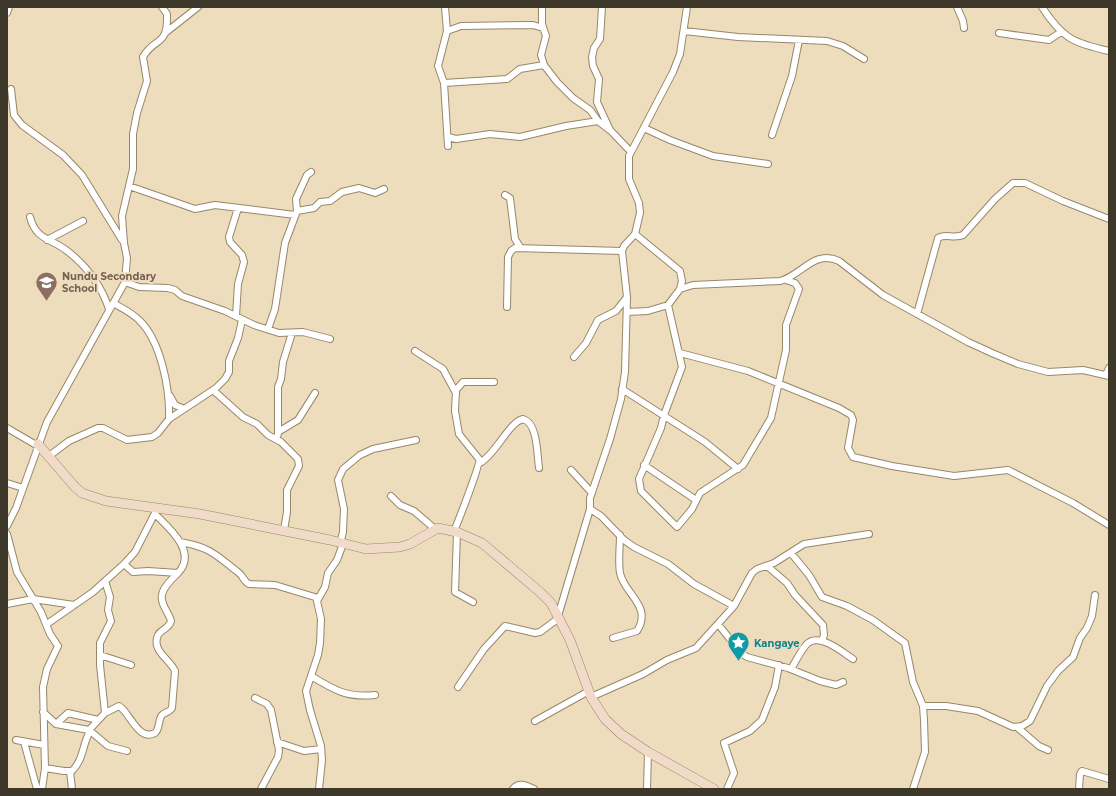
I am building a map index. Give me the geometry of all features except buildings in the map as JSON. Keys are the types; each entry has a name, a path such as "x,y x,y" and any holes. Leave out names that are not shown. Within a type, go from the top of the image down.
{"street":[{"path":"7,13 9,7"},
{"path":"7,526 23,488 38,445 58,402 108,309 114,303 125,282 127,258 124,243 122,216 133,169 133,134 146,81 143,56 150,47 162,41 165,33 167,14 162,7"},
{"path":"165,33 198,7"},
{"path":"445,7 447,31 438,60 438,66 444,84 448,146"},
{"path":"542,7 541,19 546,36 541,55 544,65 557,82 574,98 590,110 598,121 611,131 631,152"},
{"path":"602,7 600,39 594,48 592,57 593,66 599,79 597,102 611,131"},
{"path":"458,686 484,650 505,626 535,633 540,632 559,617 590,509 592,493 608,447 625,372 628,312 622,251 624,246 635,234 640,213 639,203 629,180 628,169 631,152 673,72 680,54 688,7"},
{"path":"957,7 963,21 964,28"},
{"path":"1042,7 1061,32 1076,41 1109,51"},
{"path":"533,25 541,19"},
{"path":"447,31 461,26 533,25 543,28"},
{"path":"684,31 705,34 827,41 843,46 864,59"},
{"path":"999,33 1049,40 1061,32"},
{"path":"772,135 792,76 799,40"},
{"path":"444,84 507,79 520,69 544,65"},
{"path":"11,89 12,109 14,116 22,125 63,155 82,175 124,243"},
{"path":"448,137 456,139 490,134 520,137 566,126 598,121"},
{"path":"644,128 670,140 713,156 768,164"},
{"path":"268,329 275,309 285,243 296,213 296,199 307,175 310,172"},
{"path":"918,314 938,238 942,236 958,237 963,235 995,199 1016,182 1025,183 1063,201 1109,219"},
{"path":"129,186 195,209 215,205 296,213 314,208 320,202 330,201 345,191 361,188 375,193 384,189"},
{"path":"505,195 510,198 515,239 520,248"},
{"path":"236,316 237,290 244,262 242,255 230,242 229,237 238,208"},
{"path":"30,217 34,230 47,240 66,250 85,268 102,290 108,309"},
{"path":"47,240 83,221"},
{"path":"628,312 648,311 668,304 680,289 682,281 680,271 635,234"},
{"path":"507,307 508,256 511,250 520,248 622,251"},
{"path":"786,280 812,262 825,257 832,258 883,296 968,342 1018,364 1048,372 1083,370 1107,376 1109,368"},
{"path":"668,304 682,367 664,415 661,428 638,479 640,492 674,525 678,527 700,493 738,469 747,460 771,418 786,350 786,325 799,289 794,284 786,280 693,285 680,289"},
{"path":"125,282 139,287 168,288 175,290 182,296 236,316 242,320 285,334 303,332 330,339"},
{"path":"574,357 586,343 598,320 616,311 627,298"},
{"path":"114,303 138,319 149,332 162,366 168,393 169,419"},
{"path":"49,456 69,441 92,430 103,428 127,440 152,437 158,433 169,419 213,390 228,375 229,361 238,338 242,320"},
{"path":"276,439 278,432 278,387 281,380 283,362 292,333"},
{"path":"415,352 442,369 456,393"},
{"path":"680,353 719,362 830,404 851,415 853,420 848,448 853,457 892,466 954,476 1008,470 1073,503 1109,525"},
{"path":"480,463 479,458 459,434 455,410 456,393 458,387 463,382 494,382"},
{"path":"622,389 705,442 738,469"},
{"path":"213,390 243,417 257,424 268,435 276,439 296,456 299,462 289,484 284,530"},
{"path":"168,393 175,405 184,409"},
{"path":"278,432 298,420 315,394"},
{"path":"473,602 455,592 455,532 471,484 480,463 493,452 515,422 523,419 530,423 533,429 539,468"},
{"path":"7,428 38,445 82,493 106,501 156,511 200,514 284,530 366,549 400,547 410,544 435,529 443,528 473,538 494,552 551,603 570,640 590,694 605,719 621,734 648,752 714,789"},
{"path":"319,789 321,749 306,697 320,643 318,598 323,591 328,573 337,560 343,532 344,509 338,480 343,469 360,455 373,449 416,440"},
{"path":"644,465 696,500"},
{"path":"571,470 592,493"},
{"path":"7,483 23,488"},
{"path":"391,496 400,505 414,511 435,529"},
{"path":"590,509 601,516 634,547 668,564 694,584 734,606"},
{"path":"72,789 70,771 82,758 85,740 98,720 105,713 120,706 136,728 151,734 156,731 162,716 172,709 175,671 160,652 157,642 159,634 169,626 170,621 162,600 162,595 169,583 184,565 185,558 180,542 156,511"},
{"path":"47,624 105,581 124,564 135,552 156,511"},
{"path":"7,534 17,572 47,624 58,648 44,678 43,712 45,768 42,789"},
{"path":"535,721 590,694 643,674 667,660 696,648 734,606 752,573 757,569 767,566 804,544 869,534"},
{"path":"613,638 637,631 641,615 639,603 627,588 620,572 620,535"},
{"path":"180,542 197,545 214,552 240,574 249,584 275,585 318,598"},
{"path":"791,553 809,575 822,597 847,606 873,620 905,643 913,682 923,706 925,752 913,789"},
{"path":"124,564 133,572 148,571 178,573"},
{"path":"767,566 787,583 799,600 819,619 824,628 822,641"},
{"path":"105,581 110,597 108,610 111,621 101,639 100,655 105,713"},
{"path":"1018,728 1030,721 1047,686 1058,671 1073,657 1080,638 1089,622 1095,595"},
{"path":"7,604 33,599 74,605"},
{"path":"718,624 741,653 747,657 779,665 820,681 836,685 843,682"},
{"path":"791,669 806,645 814,640 822,641 853,659"},
{"path":"100,655 131,665"},
{"path":"727,789 734,773 724,744 750,731 762,720 775,687 779,665"},
{"path":"311,676 330,688 347,695 375,694"},
{"path":"255,698 267,704 271,710 279,750 278,757 261,789"},
{"path":"923,706 946,706 978,711 1009,727 1018,728 1038,746 1048,750"},
{"path":"43,712 56,724 90,731 108,746 127,751"},
{"path":"56,724 68,712 98,720"},
{"path":"16,740 44,745"},
{"path":"24,742 37,789"},
{"path":"277,742 304,751 321,749"},
{"path":"647,789 648,752"},
{"path":"45,768 70,771"},
{"path":"1079,789 1080,774 1082,772 1109,779"},
{"path":"513,789 518,785 523,784 534,789"}],"place":[{"name":"Nundu Secondary School","path":"47,302"},
{"name":"Kangaye","path":"738,662"}]}
